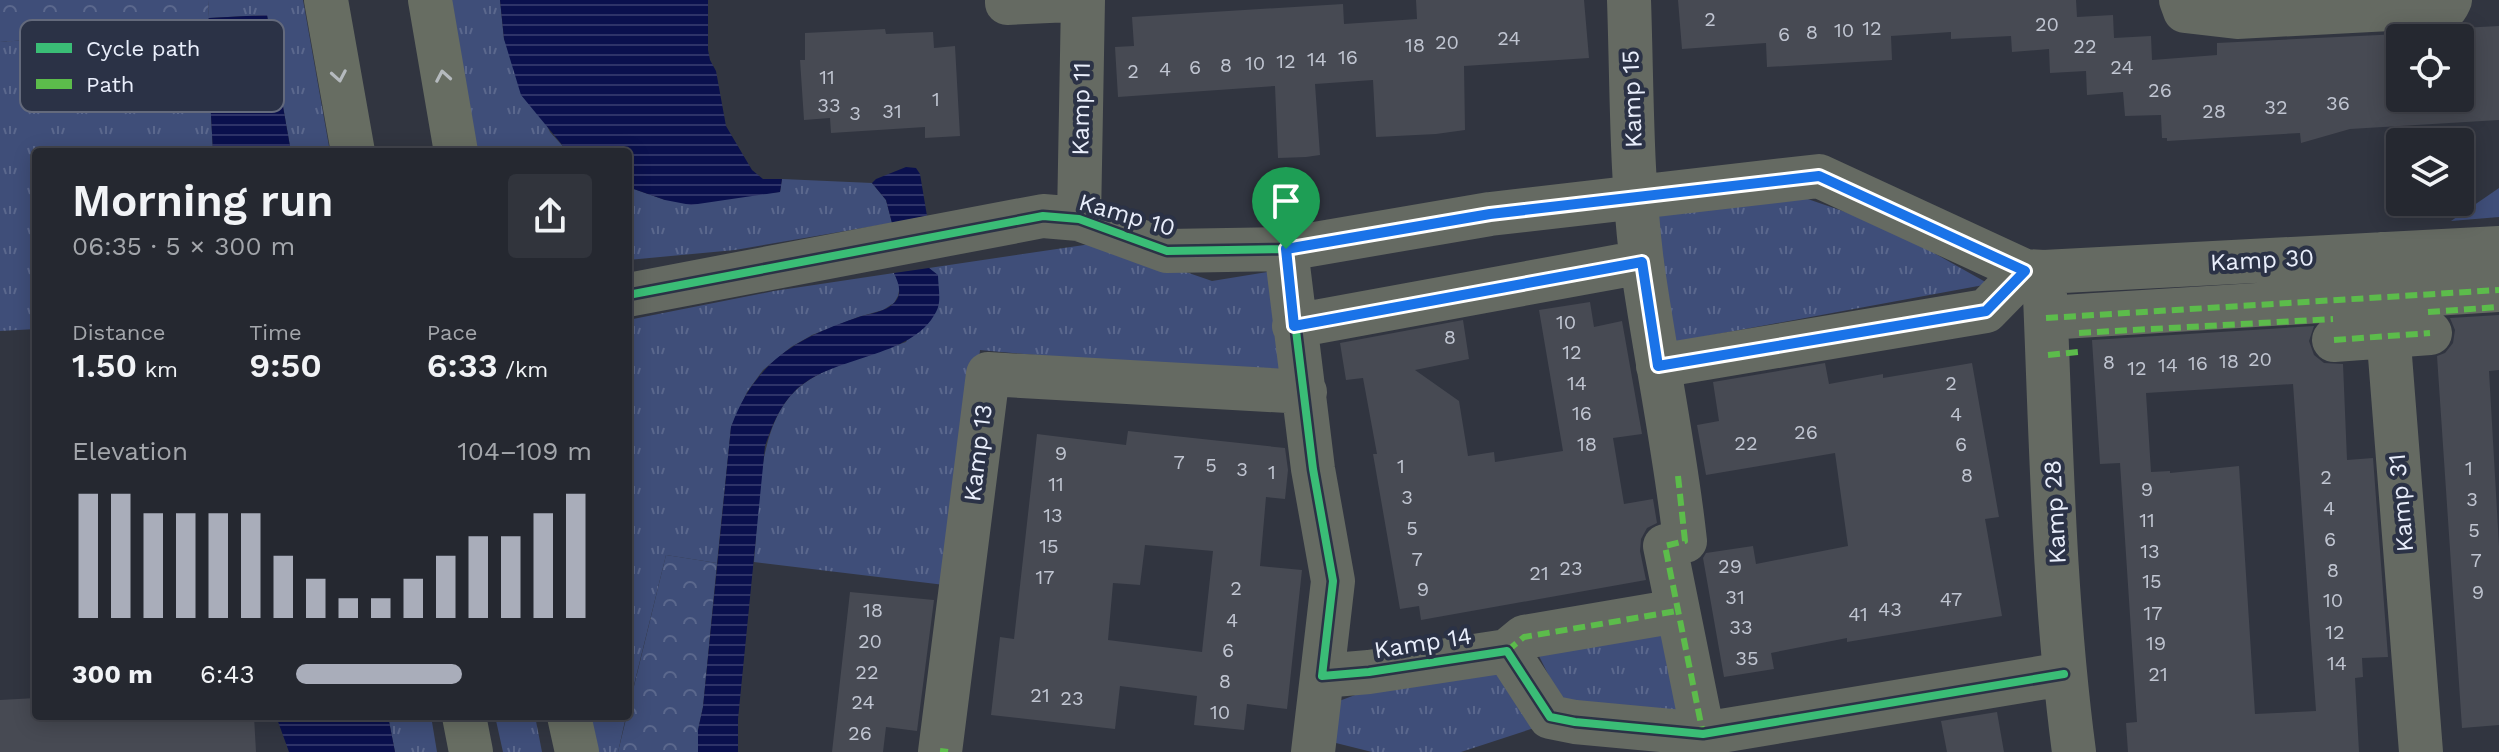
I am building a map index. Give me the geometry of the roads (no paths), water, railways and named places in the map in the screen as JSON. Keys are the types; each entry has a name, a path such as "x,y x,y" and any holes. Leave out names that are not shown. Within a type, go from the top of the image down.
{"main road":[{"path":"326,0 352,148"},
{"path":"430,0 455,148"},
{"path":"465,720 471,752"},
{"path":"570,720 577,752"}],"street":[{"path":"1007,0 1007,3 1071,0"},
{"name":"Kamp 11","path":"1079,219 1083,0"},
{"name":"Kamp 15","path":"1629,0 1636,197"},
{"path":"2181,0 2185,11 2237,17 2447,6 2450,0"},
{"name":"Kamp 10","path":"632,294 1043,216 1079,219 1167,251 1286,249 1490,214 1819,176 2035,272"},
{"path":"1636,197 1642,262 1678,476 1685,541 1665,546 1703,734"},
{"name":"Kamp 30","path":"2035,272 2499,248"},
{"path":"1286,249 1313,469 1333,581 1313,752"},
{"name":"Kamp 31","path":"2382,254 2421,752"},
{"path":"1294,326 1642,262"},
{"path":"1658,366 1986,311 2035,272"},
{"name":"Kamp 28","path":"2035,272 2063,340 2064,674 2074,752"},
{"name":"Kamp 30","path":"2063,340 2333,329 2499,290"},
{"name":"Kamp 30","path":"2063,340 2386,316 2429,323 2499,307"},
{"name":"Kamp 13","path":"948,752 940,752 988,374 1305,392"},
{"name":"Kamp 14","path":"1322,676 1507,651 1524,637 1677,611"},
{"name":"Kamp 14","path":"1507,651 1550,717 1703,734 2064,674"}]}
